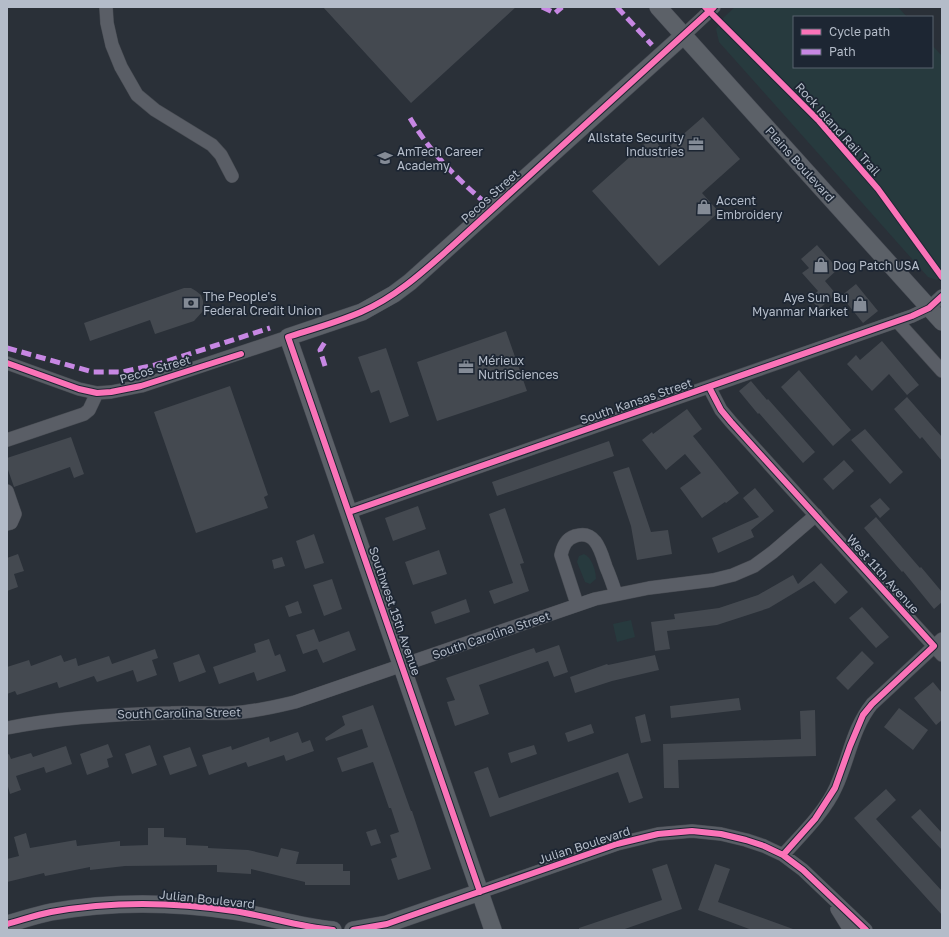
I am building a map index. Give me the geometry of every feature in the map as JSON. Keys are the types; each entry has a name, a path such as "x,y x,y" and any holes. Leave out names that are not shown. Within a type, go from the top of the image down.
{"main road":[{"name":"Plains Boulevard","path":"658,7 942,322"},
{"name":"Pecos Street","path":"288,337 362,312 384,300 410,282 684,35"},
{"name":"Southwest 15th Avenue","path":"288,337 493,930"},
{"name":"Julian Boulevard","path":"353,930 387,924 480,892"},
{"name":"Julian Boulevard","path":"7,924 52,912 101,906 152,904 192,906 234,911 316,929 333,930"}],"street":[{"path":"106,7 107,22 112,45 121,67 137,95 155,110 212,145 221,154 232,176"},
{"path":"684,35 714,7"},
{"path":"929,308 942,296"},
{"name":"South Kansas Street","path":"349,512 897,321 929,308"},
{"path":"897,321 942,371"},
{"name":"Pecos Street","path":"8,367 79,389 97,393 111,392 141,386 288,337"},
{"name":"West 11th Avenue","path":"709,387 721,410 731,422 939,647"},
{"path":"7,440 84,414 89,410 97,393"},
{"path":"7,491 15,514 11,523 7,524"},
{"name":"South Carolina Street","path":"7,728 70,718 112,714 173,712 232,713 266,710 295,702 402,666 577,604 616,594 713,580 733,575 754,566 773,552 816,515"},
{"path":"577,604 561,555 562,547 574,536 588,536 597,543 616,594"},
{"path":"783,855 815,819 835,788 863,715 872,704 939,647"},
{"name":"Julian Boulevard","path":"480,892 617,844 658,834 692,831 721,834 746,840 764,846 783,855 803,870 866,930"},
{"name":"Julian Boulevard","path":"816,883 830,899 850,930"}],"green space":[{"path":"735,7 898,7 906,16 793,16 793,68 933,68 933,46 942,56 942,277 937,280 928,277 719,42 716,29 724,17"},
{"path":"584,554 591,561 595,573 596,579 590,584 585,582 577,562 579,556"},
{"path":"631,620 635,637 617,642 613,624"}],"building":[{"path":"323,7 516,7 411,103"},
{"path":"703,117 740,159 702,193 719,212 659,266 592,191 652,137 664,151"},
{"path":"817,245 838,269 825,281 836,294 819,309 810,298 818,291 802,273 809,268 801,259"},
{"path":"856,284 878,311 863,323 841,296"},
{"path":"184,288 191,288 196,291 201,295 203,301 203,311 194,321 155,334 150,320 90,341 84,323"},
{"path":"506,331 527,391 437,421 417,362"},
{"path":"882,341 919,385 907,395 889,374 872,391 847,364 856,355 860,360"},
{"path":"386,348 409,416 390,423 379,390 371,393 358,357"},
{"path":"799,370 851,430 833,446 781,387"},
{"path":"751,381 815,452 803,463 739,391"},
{"path":"230,386 268,495 264,497 268,508 196,533 154,412"},
{"path":"907,397 942,437 942,461 922,437 920,439 894,409"},
{"path":"687,409 702,429 693,436 739,493 702,518 680,488 701,473 685,454 666,470 642,440 652,432 653,434"},
{"path":"865,429 903,472 890,484 851,440"},
{"path":"71,437 84,474 74,478 70,467 14,487 7,467 7,458"},
{"path":"609,441 614,456 497,496 492,482"},
{"path":"844,460 854,471 833,490 823,479"},
{"path":"629,467 651,532 668,530 672,554 637,560 631,526 613,472"},
{"path":"755,488 774,511 751,530 754,537 718,553 712,538 759,517 743,498"},
{"path":"880,498 890,509 880,518 870,506"},
{"path":"418,506 426,529 393,541 385,518"},
{"path":"505,508 524,563 520,564 529,591 494,604 489,591 513,583 489,514"},
{"path":"876,517 942,592 942,602 934,609 903,571 902,572 864,528"},
{"path":"314,534 324,563 305,569 296,541"},
{"path":"439,550 447,574 413,585 405,562"},
{"path":"18,554 24,571 14,574 18,587 7,591 7,558"},
{"path":"282,557 285,566 274,569 272,560"},
{"path":"821,563 848,592 835,604 814,581 769,608 717,625 667,631 670,649 655,651 651,622 675,619 674,614 719,608 758,595 793,575 798,584"},
{"path":"332,579 342,609 324,616 313,585"},
{"path":"466,599 470,612 435,624 431,612"},
{"path":"298,601 302,613 289,617 285,606"},
{"path":"862,607 889,637 876,648 849,618"},
{"path":"314,629 319,642 349,631 356,650 323,663 317,649 303,654 296,635"},
{"path":"269,639 275,656 280,654 286,671 257,681 254,672 219,684 213,667 256,652 254,644"},
{"path":"559,645 568,672 554,677 548,661 479,685 489,714 455,726 447,702 455,700 446,678 534,648 536,653"},
{"path":"155,649 158,658 152,660 157,675 137,682 133,670 97,682 94,676 59,688 57,682 17,695 15,691 7,694 7,667 29,660 31,666 61,655 64,662 76,658 78,666 109,656 112,664"},
{"path":"862,651 874,663 848,690 836,678"},
{"path":"199,654 206,672 179,682 173,663"},
{"path":"655,655 659,670 612,681 575,693 570,677 607,664"},
{"path":"933,682 942,693 942,720 936,725 914,698"},
{"path":"739,698 741,710 671,718 670,706"},
{"path":"373,705 412,811 431,869 398,880 391,859 397,857 390,835 399,832 373,762 342,772 337,758 368,747 362,729 326,741 325,738 345,725 342,716"},
{"path":"899,708 928,730 913,750 884,727"},
{"path":"815,710 816,756 678,760 679,788 664,788 663,744 801,739 800,711"},
{"path":"645,714 651,741 641,743 635,717"},
{"path":"591,724 594,733 568,742 565,733"},
{"path":"298,732 302,743 310,740 314,751 286,761 284,755 248,767 246,762 209,775 202,755 231,746 232,750 269,737 270,742"},
{"path":"108,744 113,757 107,759 109,767 87,775 80,754"},
{"path":"150,745 157,765 132,774 125,754"},
{"path":"534,745 537,754 511,763 508,753"},
{"path":"66,746 72,764 46,773 44,767 16,776 21,790 10,794 7,783 7,755 9,754 11,759 31,753 33,757"},
{"path":"190,747 197,766 170,775 163,756"},
{"path":"628,753 643,798 629,803 618,772 490,817 474,772 488,767 499,798"},
{"path":"886,789 896,800 876,819 942,891 942,915 854,818"},
{"path":"920,809 942,833 942,850 911,817"},
{"path":"148,828 164,828 164,837 186,838 186,845 208,846 208,848 248,850 278,857 281,848 299,852 296,864 343,864 343,871 350,871 350,885 305,885 305,882 251,869 251,874 217,872 217,865 125,866 90,870 90,867 45,876 44,873 7,882 7,859 19,856 14,837 26,833 30,848 76,840 77,846 120,841 120,846 148,845"},
{"path":"376,829 381,843 371,846 366,832"},
{"path":"667,864 682,909 622,930 579,930 579,928 662,900 652,869"},
{"path":"715,864 730,869 718,902 793,929 752,930 698,910"}],"marked path":[{"path":"542,7 555,13 562,7"},
{"path":"617,7 652,45"},
{"path":"410,118 425,141 442,162 482,200"},
{"path":"7,348 93,372 122,372 155,365 270,328"},
{"path":"325,342 320,350 325,366"}],"cycle path":[{"name":"Rock Island Rail Trail","path":"705,7 819,121 878,189 942,277"},
{"path":"480,892 288,337 361,312 386,299 409,283 451,247 714,7"},
{"path":"349,512 912,316 929,308 942,296"},
{"path":"7,363 79,389 97,393 111,392 141,386 241,354"},
{"path":"709,387 721,410 731,422 934,646 872,704 863,715 835,788 815,819 783,855"},
{"path":"353,930 387,924 617,844 658,834 692,831 721,834 746,840 764,846 783,855 803,870 866,930"},
{"path":"7,924 45,913 74,908 119,904 166,904 234,911 320,929 333,930"}],"place":[{"name":"Allstate Security Industries","path":"696,144"},
{"name":"AmTech Career Academy","path":"385,158"},
{"name":"Accent Embroidery","path":"704,207"},
{"name":"Dog Patch USA","path":"821,265"},
{"name":"The People's Federal Credit Union","path":"191,303"},
{"name":"Aye Sun Bu Myanmar Market","path":"860,304"},
{"name":"Mérieux NutriSciences","path":"466,367"}]}
